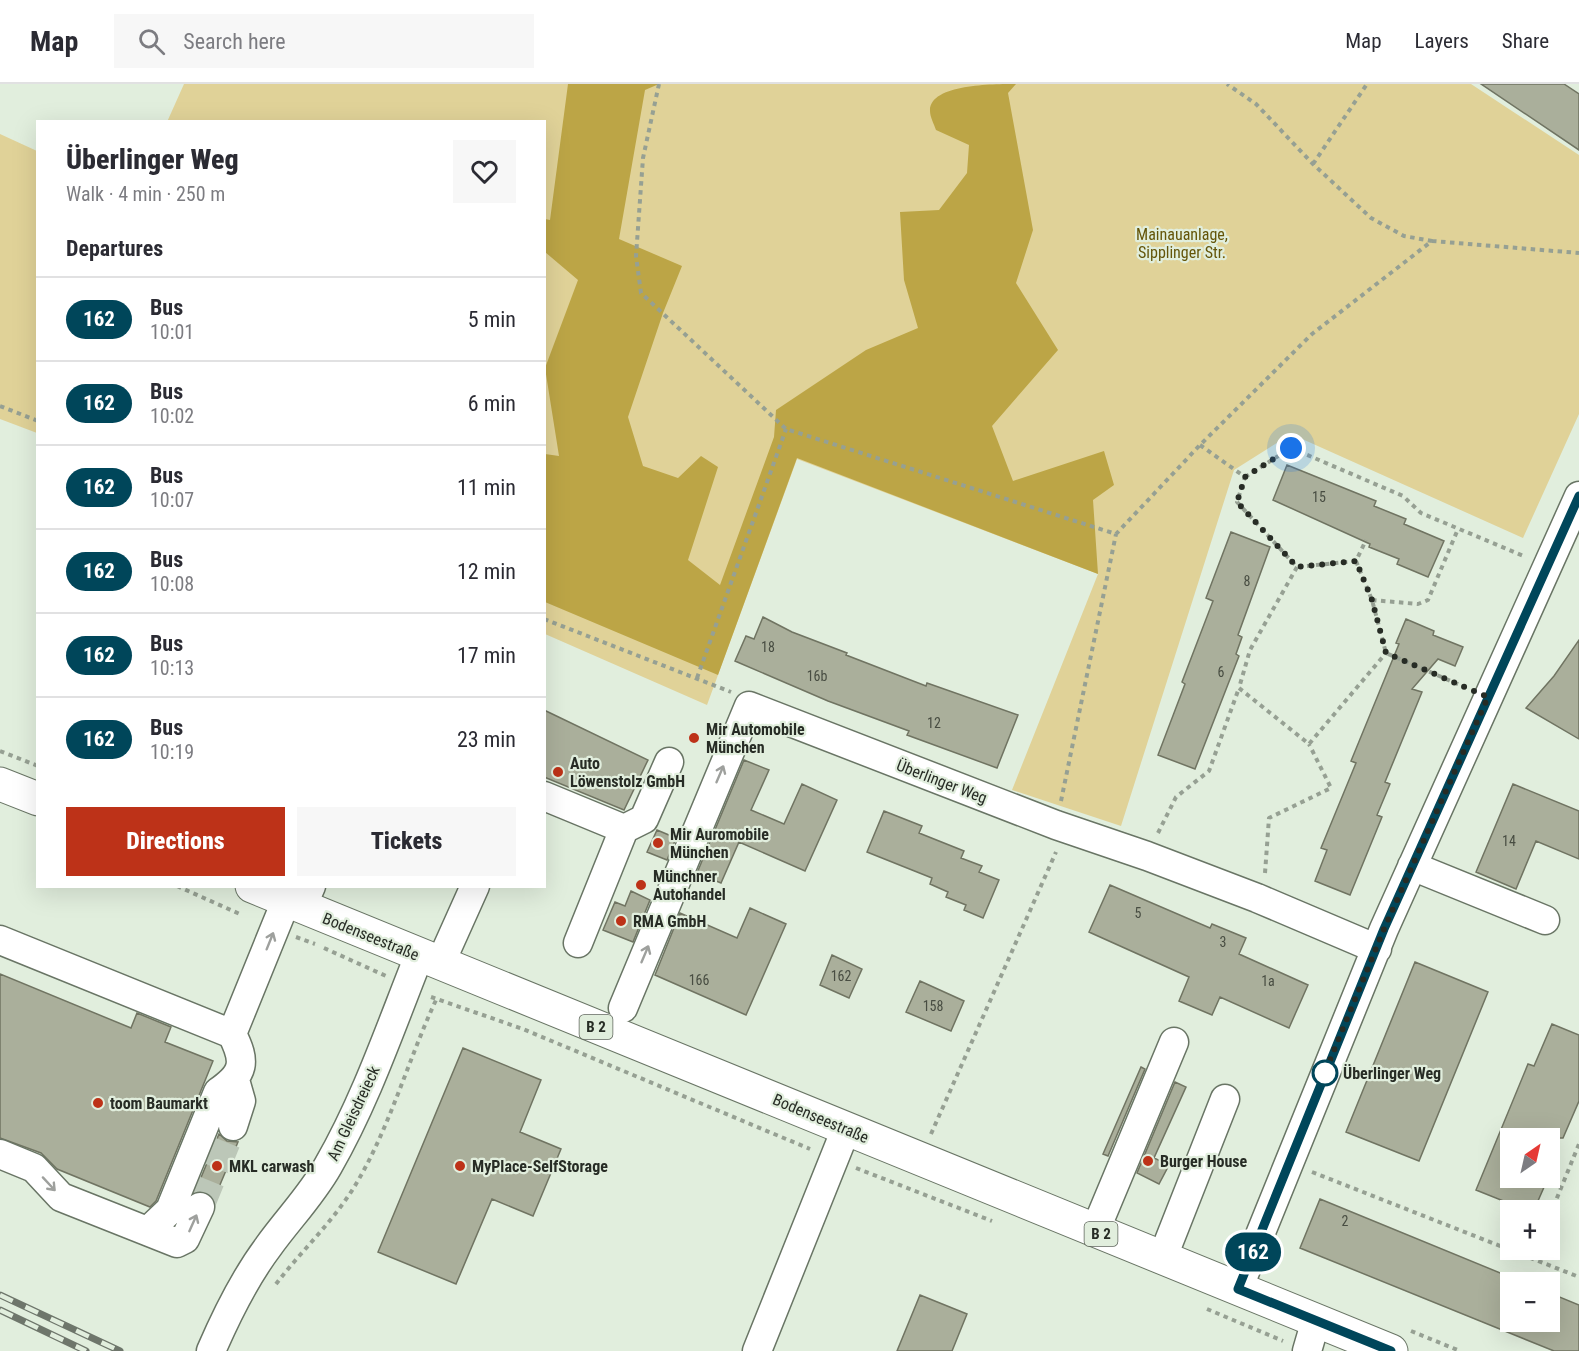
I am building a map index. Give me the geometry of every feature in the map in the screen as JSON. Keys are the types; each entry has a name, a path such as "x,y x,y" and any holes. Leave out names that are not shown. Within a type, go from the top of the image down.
{"main road":[{"path":"0,784 36,798"},
{"name":"Bodenseestraße","path":"256,888 294,906 1238,1289 1324,1333 1391,1351"}],"street":[{"path":"1238,1289 1412,866 1548,566 1571,535 1579,496"},
{"path":"623,1008 749,706"},
{"name":"Überlinger Weg","path":"749,706 1257,898 1377,949"},
{"path":"578,943 624,829 644,819 669,762"},
{"path":"546,797 624,829"},
{"path":"1412,866 1545,920"},
{"name":"Am Gleisdreieck","path":"211,1351 235,1296 268,1246 309,1197 329,1165 361,1098 407,986 429,960 474,888"},
{"path":"232,1034 294,906"},
{"path":"0,939 232,1034 241,1053 240,1068 235,1080 218,1092 170,1210 148,1231"},
{"path":"1095,1231 1174,1042"},
{"path":"233,1126 241,1101 235,1080"},
{"path":"1162,1259 1225,1099"},
{"path":"757,1351 846,1129"},
{"path":"0,1154 34,1168 60,1197 177,1244 185,1239 200,1207"},
{"path":"1307,1351 1324,1333"}],"path":[{"path":"659,84 643,158 636,256 641,293 786,429 1116,534"},
{"path":"1227,84 1256,104 1313,164 1371,218 1404,236 1579,253"},
{"path":"1313,164 1367,84"},
{"path":"931,1134 1062,826 1116,534 1200,445 1312,334 1432,240"},
{"path":"0,406 36,420"},
{"path":"697,678 786,429"},
{"path":"1200,445 1245,477"},
{"path":"1297,567 1237,502 1245,477 1291,448 1403,496 1421,513 1548,566"},
{"path":"1372,600 1418,604 1428,600 1458,529"},
{"path":"1366,540 1356,561 1372,600 1386,653"},
{"path":"1297,567 1356,561"},
{"path":"1148,856 1176,796 1209,771 1250,650 1297,567"},
{"path":"546,620 735,694 749,706"},
{"path":"1386,653 1488,697"},
{"path":"1309,744 1386,653"},
{"path":"1239,688 1309,744 1331,788 1269,818 1264,881 1257,898"},
{"path":"0,751 36,765"},
{"path":"189,888 294,906 323,947 436,1000 523,1029 834,1159 1002,1224"},
{"path":"1556,1200 1579,1144"},
{"path":"1289,1163 1500,1246"},
{"path":"1536,1260 1579,1277"},
{"path":"1204,1307 1307,1351"}],"green space":[{"name":"Mainauanlage, Sipplinger Str.","path":"184,84 1471,84 1579,155 1579,414 1523,538 1291,434 1234,470 1121,826 1012,790 1098,574 797,459 707,705 546,634 546,120 168,120"},
{"path":"0,134 36,151 36,433 0,419"}],"shaded area":[{"path":"568,84 659,84 645,90 619,239 682,266 663,313 628,417 643,466 678,478 701,456 718,467 688,560 720,585 774,437 776,410 866,350 918,328 904,280 900,212 939,210 967,173 969,145 936,130 930,113 932,102 940,95 964,87 1016,84 1008,93 1033,230 1016,283 1058,350 992,426 1013,481 1104,451 1114,485 1093,500 1098,574 797,458 718,675 546,602 546,454 559,456 546,365 578,280 546,253 546,219 550,220"}],"building":[{"path":"1481,84 1564,84 1579,94 1579,150"},
{"path":"1287,465 1376,501 1374,506 1406,519 1404,524 1444,541 1428,577 1397,564 1399,559 1369,547 1370,544 1273,500"},
{"path":"1231,532 1270,547 1238,635 1242,637 1236,654 1239,656 1195,769 1158,755 1185,684 1182,682 1213,601 1206,598"},
{"path":"763,617 792,632 847,653 846,655 926,686 927,683 1018,715 997,768 907,735 909,731 828,701 735,661 746,636 754,639"},
{"path":"1406,619 1434,631 1433,635 1463,647 1455,666 1438,659 1412,689 1422,692 1385,782 1390,784 1377,815 1382,817 1350,895 1315,881 1327,850 1321,848 1356,763 1351,761 1399,644 1396,643"},
{"path":"1579,640 1579,739 1526,708 1554,676"},
{"path":"546,711 648,760 624,810 546,778"},
{"path":"744,760 769,770 751,810 784,824 802,784 837,800 805,871 739,842 721,883 697,873"},
{"path":"1513,784 1579,811 1579,859 1536,841 1516,889 1476,872"},
{"path":"884,811 922,826 919,833 964,851 961,858 982,866 979,872 999,880 983,918 964,910 966,905 946,897 948,892 930,884 932,878 867,852"},
{"path":"657,830 676,838 667,860 647,852"},
{"path":"1110,885 1210,928 1212,924 1246,938 1239,954 1308,985 1289,1028 1220,997 1212,1015 1179,1001 1189,977 1089,932"},
{"name":"RMA GmbH","path":"631,891 650,900 633,942 603,930 615,902 625,906"},
{"path":"750,908 786,924 746,1015 655,975 680,913 737,938"},
{"path":"832,955 862,969 849,998 820,985"},
{"path":"1415,962 1488,992 1419,1161 1346,1132"},
{"name":"toom Baumarkt","path":"0,974 131,1028 137,1013 171,1027 165,1042 213,1061 156,1201 150,1207 57,1169 41,1153 0,1138"},
{"path":"920,981 964,1001 951,1031 906,1012"},
{"path":"1552,1024 1579,1035 1579,1101 1563,1138 1560,1138 1560,1128 1502,1128 1528,1064 1534,1066"},
{"name":"MyPlace-SelfStorage","path":"463,1048 541,1080 520,1132 561,1149 533,1216 492,1199 456,1284 378,1252"},
{"path":"1141,1067 1145,1069 1108,1156 1103,1154"},
{"path":"1175,1082 1186,1087 1154,1158 1169,1165 1159,1184 1137,1173"},
{"path":"1500,1132 1500,1188 1544,1188 1538,1200 1501,1200 1476,1190"},
{"name":"MKL carwash","path":"219,1134 227,1141 238,1142 214,1199 206,1192 195,1192"},
{"path":"1320,1199 1500,1273 1500,1329 1300,1248"},
{"path":"920,1295 967,1314 952,1351 897,1351"},
{"path":"1560,1297 1579,1305 1579,1351 1554,1351 1507,1332 1560,1332"}],"tunnel":[{"path":"200,1207 233,1126"}],"railway":[{"path":"0,1295 120,1351"},
{"path":"0,1310 86,1351"}],"bus line":[{"name":"162","path":"1391,1351 1238,1289 1384,929 1579,496"}],"place":[{"name":"Mir Automobile München","path":"694,738"},
{"name":"Auto Löwenstolz GmbH","path":"558,772"},
{"name":"Mir Auromobile München","path":"658,843"},
{"name":"Münchner Autohandel","path":"641,885"},
{"name":"RMA GmbH","path":"621,921"},
{"name":"Überlinger Weg","path":"1325,1073"},
{"name":"toom Baumarkt","path":"98,1103"},
{"name":"Burger House","path":"1148,1161"},
{"name":"MKL carwash","path":"217,1166"},
{"name":"MyPlace-SelfStorage","path":"460,1166"}],"route":[{"path":"1291,448 1245,477 1237,502 1297,567 1356,561 1372,600 1386,653 1488,697 1384,929 1323,1077 1325,1073"}]}
